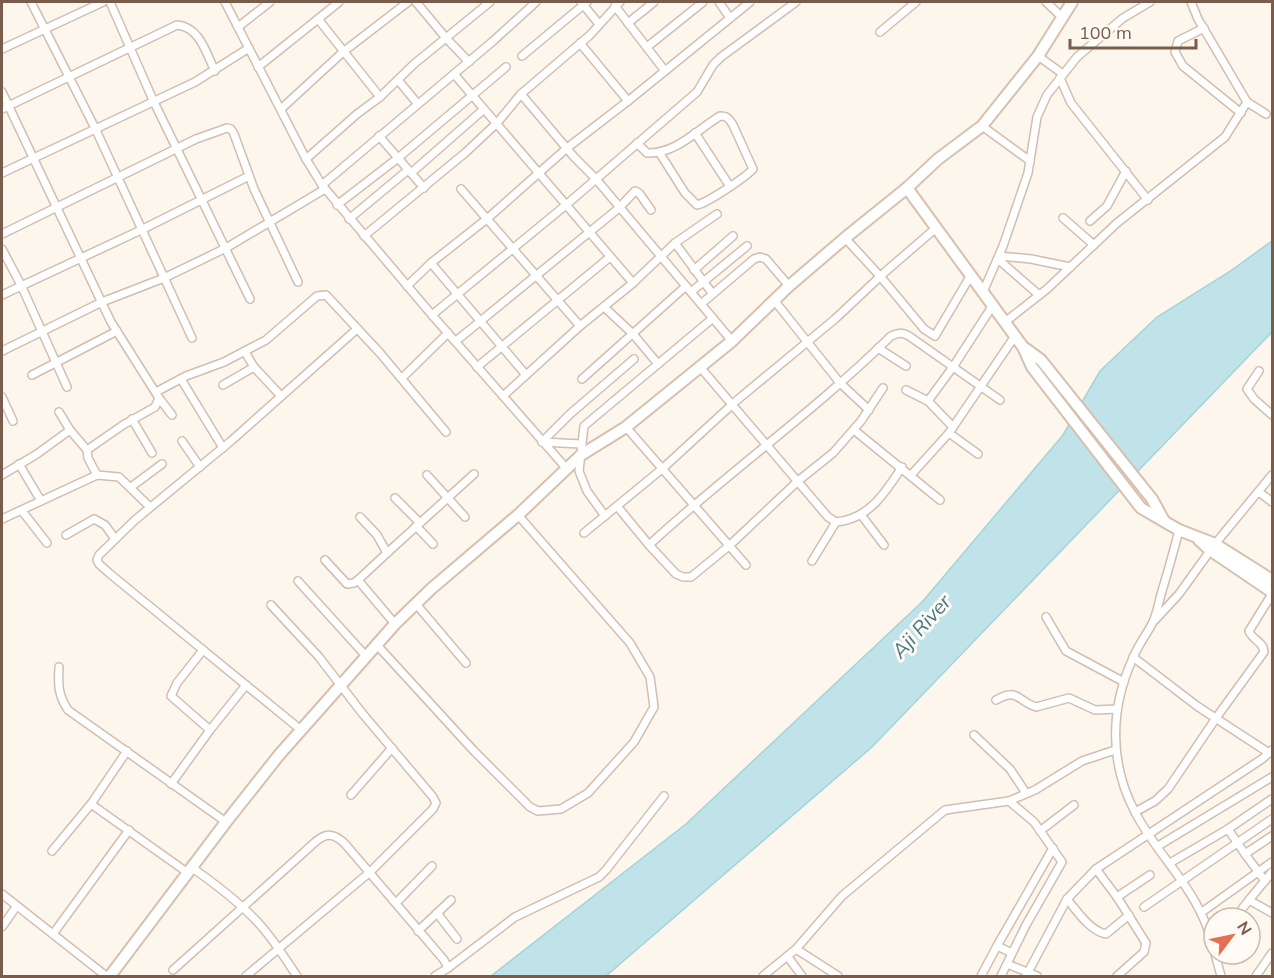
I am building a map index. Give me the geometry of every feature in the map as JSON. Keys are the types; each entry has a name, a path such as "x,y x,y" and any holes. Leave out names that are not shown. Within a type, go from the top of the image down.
{"main road":[{"path":"108,976 226,822 301,730 365,655 395,624 527,507 567,469 581,449 626,427 732,341 789,286 908,188 938,159 982,126 1038,56 1072,2"},
{"path":"908,188 1023,347 1152,499 1164,522"},
{"path":"1037,363 1141,508 1269,578 1272,593"}],"street":[{"path":"31,2 95,128 192,338"},
{"path":"2,49 103,2"},
{"path":"110,2 153,100 250,299"},
{"path":"225,2 306,159 337,205 567,469"},
{"path":"238,27 270,2"},
{"path":"258,67 318,19 329,5 339,2"},
{"path":"281,109 343,52 408,2"},
{"path":"416,2 469,62"},
{"path":"306,159 380,97 414,64 490,2"},
{"path":"2,351 102,302 164,278 270,224 324,187 379,136 469,62 536,2"},
{"path":"522,56 584,2 599,24"},
{"path":"628,23 654,2"},
{"path":"647,47 703,2"},
{"path":"719,2 730,18"},
{"path":"407,286 488,219 567,148 750,2"},
{"path":"432,315 566,205 701,88 710,70 721,57 796,2"},
{"path":"880,32 916,2"},
{"path":"1047,2 1063,18"},
{"path":"983,292 999,258 1028,173 1037,117 1047,95 1077,57 1123,18 1150,2"},
{"path":"1191,2 1247,102 1266,114"},
{"path":"364,236 424,188 496,123 521,94 580,43 618,4 628,23 665,71"},
{"path":"318,19 380,97"},
{"path":"5,108 177,25 193,30 214,71"},
{"path":"1204,28 1178,41 1174,52 1183,66 1241,113"},
{"path":"580,43 628,101"},
{"path":"2,173 214,71 249,48"},
{"path":"1038,56 1061,76 1071,102 1148,200"},
{"path":"337,205 398,158 506,67"},
{"path":"454,74 633,284"},
{"path":"398,80 417,103"},
{"path":"2,92 5,108 33,158 117,331 172,415"},
{"path":"521,94 596,179 732,341"},
{"path":"1005,322 1039,295 1117,224 1229,134 1247,102"},
{"path":"349,219 483,110"},
{"path":"637,143 647,153 659,152 677,146 720,116 729,118 753,169 704,203 697,205 685,194 659,152"},
{"path":"982,126 1030,161"},
{"path":"2,234 177,149 223,129 231,129 270,224 298,282"},
{"path":"695,133 729,185"},
{"path":"379,136 424,188"},
{"path":"1090,221 1107,206 1126,171"},
{"path":"2,295 249,176"},
{"path":"461,189 580,326"},
{"path":"456,341 619,208 635,191 651,210"},
{"path":"503,396 580,326 633,284 675,243 717,214"},
{"path":"1063,218 1094,245"},
{"path":"584,533 662,469 733,404 936,228"},
{"path":"694,270 733,236"},
{"path":"845,238 924,329 935,336"},
{"path":"675,243 712,293"},
{"path":"582,379 633,334 689,289 704,282 747,246"},
{"path":"2,249 21,285 67,387"},
{"path":"477,367 610,256"},
{"path":"701,303 754,259 760,257 766,259 789,286"},
{"path":"999,258 1031,259 1070,267"},
{"path":"999,258 1039,295"},
{"path":"432,263 526,375"},
{"path":"927,350 971,275"},
{"path":"87,450 132,419 156,407 158,395 181,379 245,352 266,340 321,295 330,298 402,378 446,432"},
{"path":"774,300 840,382 869,410"},
{"path":"928,401 993,305"},
{"path":"604,307 633,334 658,363"},
{"path":"605,516 582,481 579,471 584,426 713,318"},
{"path":"301,730 203,651 97,560 115,539 150,507 223,448 357,329"},
{"path":"32,375 117,331"},
{"path":"402,378 448,333"},
{"path":"649,545 693,505 767,446 897,333 904,333 1000,400"},
{"path":"911,475 951,430 1015,336"},
{"path":"879,348 906,366"},
{"path":"245,352 254,367 281,396"},
{"path":"542,442 570,414 634,359"},
{"path":"223,385 254,367"},
{"path":"700,367 828,518 836,522 862,516 881,498 902,467"},
{"path":"1259,371 1247,389 1254,399 1272,415"},
{"path":"181,379 223,448"},
{"path":"617,506 676,574 691,577 730,545 798,481 824,462 854,430 883,388"},
{"path":"906,390 928,401 951,430 978,454"},
{"path":"2,397 13,421"},
{"path":"60,412 70,430 87,450 88,458 97,475"},
{"path":"132,419 152,453"},
{"path":"626,427 746,565"},
{"path":"2,475 70,430"},
{"path":"854,430 940,500"},
{"path":"182,441 200,467"},
{"path":"542,442 581,449"},
{"path":"19,465 41,501"},
{"path":"131,488 162,465"},
{"path":"325,560 347,584 354,583 474,474"},
{"path":"2,519 97,475 119,477 150,507"},
{"path":"427,475 465,518"},
{"path":"1153,621 1179,594 1213,547 1272,475"},
{"path":"1259,492 1272,502"},
{"path":"395,498 432,544"},
{"path":"22,510 47,543"},
{"path":"376,644 474,751 534,810 561,809 588,794 634,742 654,707 650,677 630,643 518,515"},
{"path":"862,516 884,544"},
{"path":"360,517 384,544 387,554"},
{"path":"66,536 94,519 105,525 115,539"},
{"path":"812,561 836,522"},
{"path":"1179,530 1153,621 1133,657 1124,682 1117,709 1115,750 1120,776 1135,812 1202,912"},
{"path":"358,579 362,587 395,624"},
{"path":"298,581 365,655"},
{"path":"1135,812 1155,801 1168,789 1264,652 1262,645 1251,636 1249,631 1272,593"},
{"path":"416,604 466,663"},
{"path":"246,976 370,872 433,809 436,803 362,713 320,657 271,605"},
{"path":"1046,616 1066,651 1124,682"},
{"path":"203,651 177,683 171,696 210,730"},
{"path":"1027,974 1068,899 1096,869 1271,751 1216,718 1133,657"},
{"path":"59,667 57,687 68,710 226,822"},
{"path":"171,784 246,685"},
{"path":"996,700 1008,693 1036,707 1069,698 1095,710 1117,709"},
{"path":"974,735 1010,769 1026,793"},
{"path":"351,795 392,748"},
{"path":"763,976 796,949 842,896 940,814 951,809 1009,801 1082,761 1115,750"},
{"path":"52,851 91,804 127,751"},
{"path":"1158,846 1272,777"},
{"path":"435,976 515,917 599,877 664,796"},
{"path":"1170,863 1228,829 1272,799"},
{"path":"1001,976 1062,862 1027,814 1009,801"},
{"path":"91,804 219,887 263,928 297,976"},
{"path":"1040,831 1074,806"},
{"path":"1144,907 1272,819"},
{"path":"1228,829 1265,881"},
{"path":"53,934 129,830"},
{"path":"173,970 321,837 330,834 339,838 370,872 444,960 448,968"},
{"path":"1245,854 1272,836"},
{"path":"981,976 1053,848"},
{"path":"1210,906 1272,862"},
{"path":"396,903 432,866"},
{"path":"1096,869 1146,943 1144,952 1117,976"},
{"path":"1244,906 1272,872"},
{"path":"1117,897 1150,875"},
{"path":"2,894 108,976"},
{"path":"1068,899 1083,918 1101,934 1111,931 1129,915"},
{"path":"418,931 451,900"},
{"path":"1249,900 1272,912"},
{"path":"2,927 16,907"},
{"path":"437,914 457,939"},
{"path":"998,946 1012,953"},
{"path":"796,949 838,976"},
{"path":"1256,976 1272,953"},
{"path":"788,957 802,976"},
{"path":"1007,964 1027,974 1037,976"}],"water":[{"name":"Aji River","path":"1272,241 1272,332 872,747 606,976 491,976 686,824 923,601 1063,435 1100,371 1157,317 1229,272"}]}
